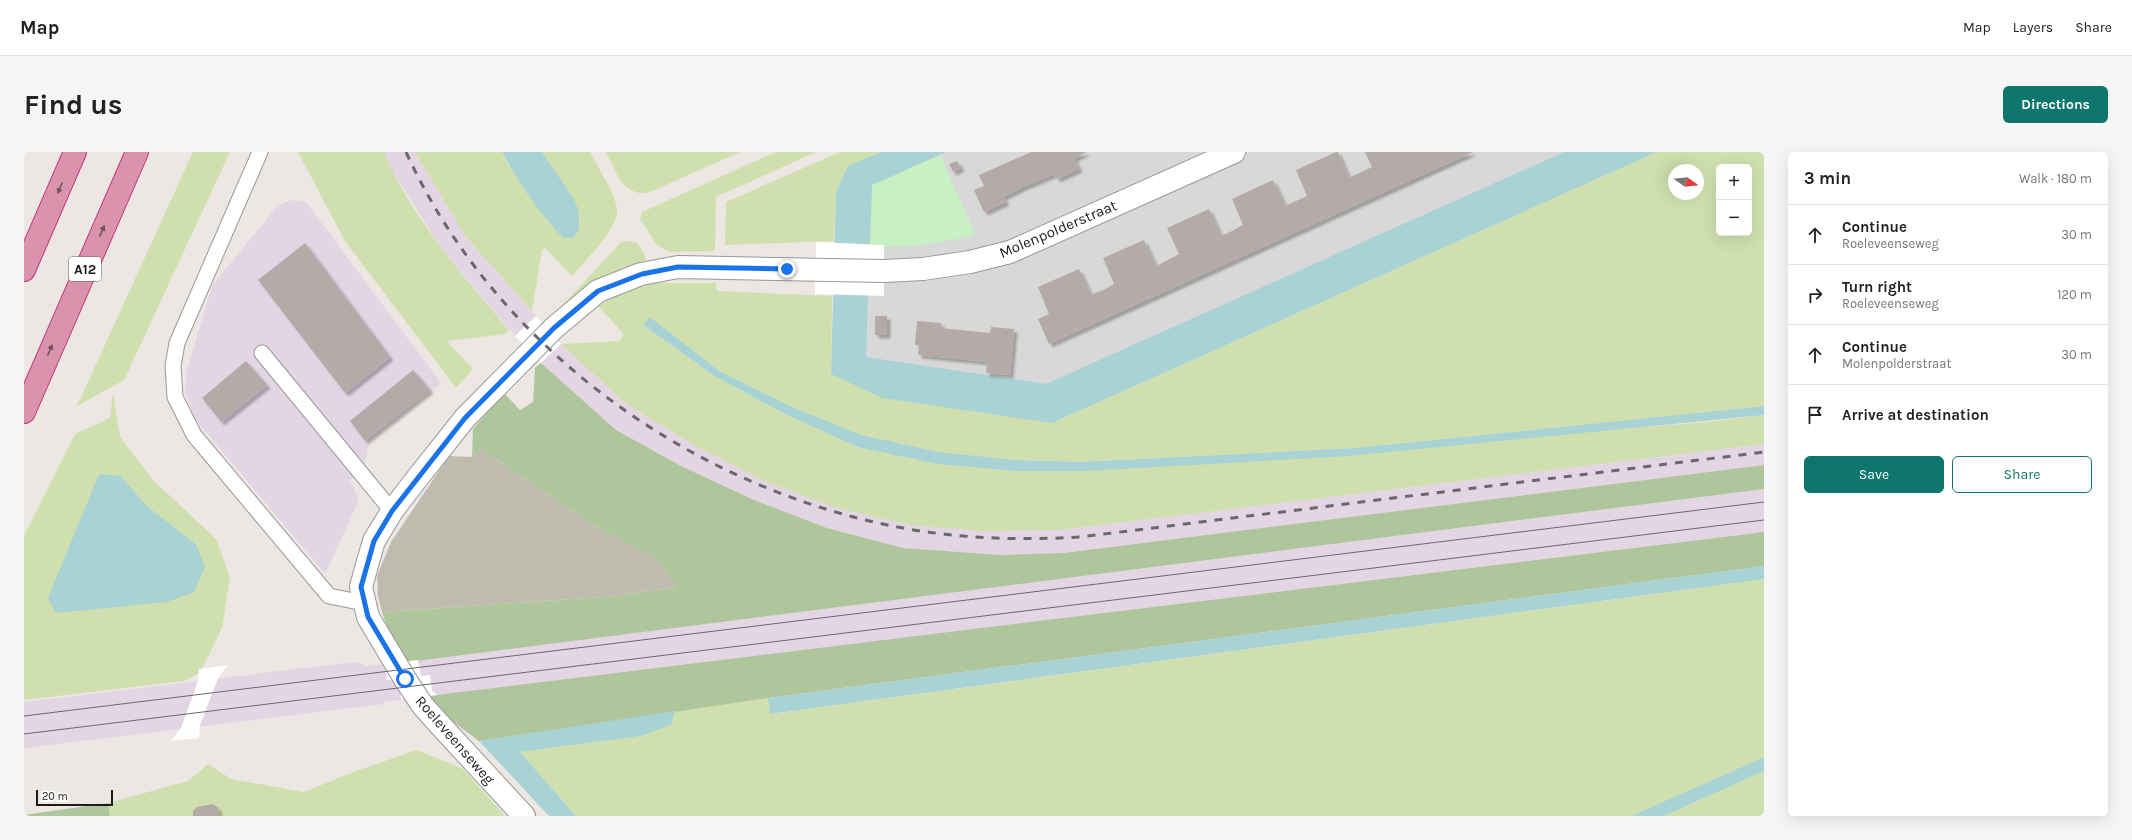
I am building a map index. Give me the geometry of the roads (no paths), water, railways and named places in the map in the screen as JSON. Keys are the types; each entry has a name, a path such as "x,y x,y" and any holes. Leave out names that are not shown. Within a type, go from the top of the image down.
{"highway":[{"path":"24,270 75,152"},
{"name":"A12","path":"24,412 137,152"}],"street":[{"name":"Molenpolderstraat","path":"658,270 678,267 884,271 923,269 970,262 1010,252 1234,152"},
{"name":"Roeleveenseweg","path":"524,816 423,706 368,617 361,587 374,541 392,511 465,418 554,328 598,291 619,282 658,270"}],"lane":[{"path":"260,152 177,343 173,366 175,397 194,435 329,596 364,603"},
{"path":"262,353 392,511"}],"water":[{"path":"502,152 542,152 574,199 579,212 579,231 572,238 563,238 546,218 522,186"},
{"path":"881,152 946,152 872,185 866,357 1046,384 1564,152 1657,152 1052,423 882,398 831,374 836,192 848,166"},
{"path":"650,317 721,372 788,405 861,435 939,452 1016,460 1080,462 1355,448 1764,406 1764,415 1349,456 1086,471 1013,471 938,464 857,447 783,413 713,375 643,325"},
{"path":"99,474 121,476 147,506 196,544 205,567 194,592 167,602 56,613 48,598"},
{"path":"1764,566 1764,579 770,714 768,698"},
{"path":"675,711 671,725 641,736 520,752 576,816 549,816 479,741"},
{"path":"1764,757 1764,771 1664,816 1631,816"}],"tram line":[{"path":"24,716 1764,502"},
{"path":"24,734 1764,520"}],"railway":[{"path":"406,152 443,220 488,283 540,341 599,392 663,436 732,473 804,502 878,523 928,532 978,537 1029,539 1080,537 1764,452"}]}
